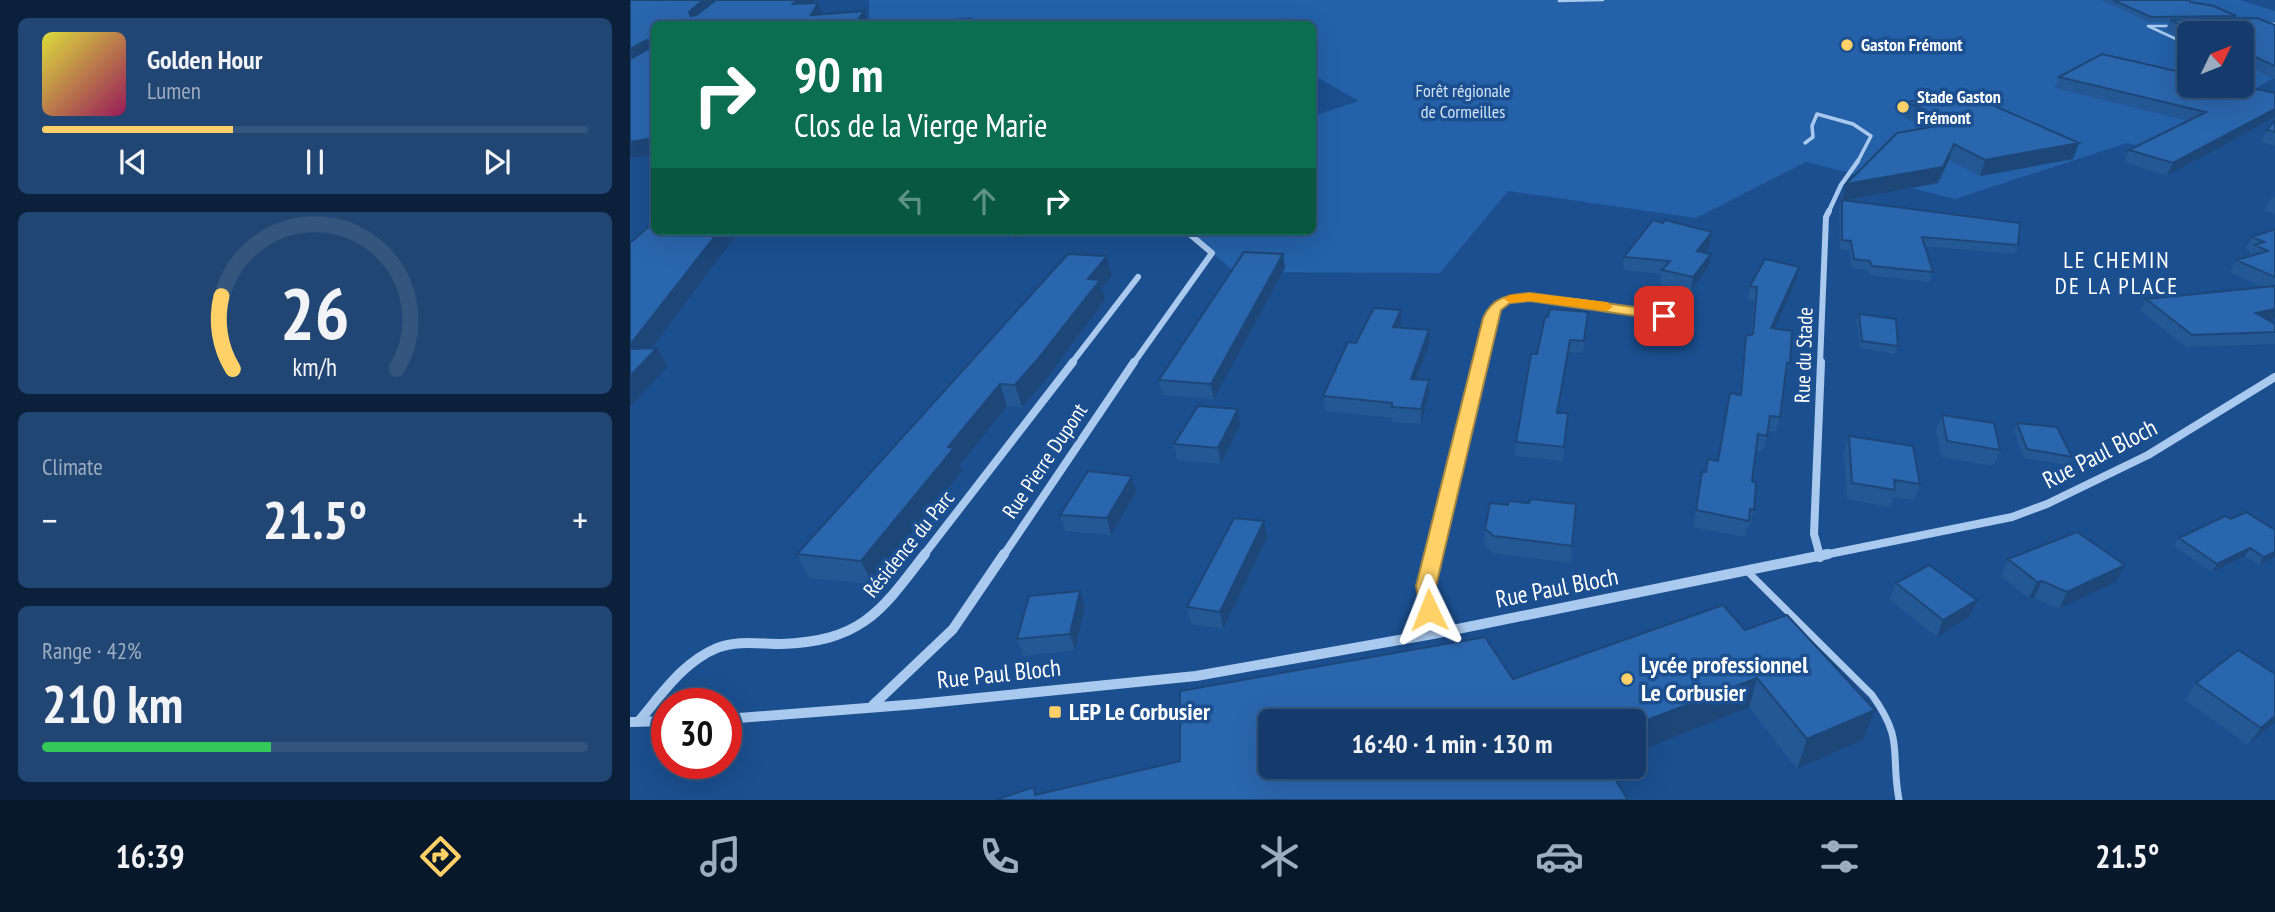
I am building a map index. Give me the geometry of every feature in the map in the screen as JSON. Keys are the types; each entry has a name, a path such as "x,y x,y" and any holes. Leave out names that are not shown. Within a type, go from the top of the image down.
{"street":[{"name":"Rue du Stade","path":"1820,557 1814,534 1826,217 1841,185 1857,161"},
{"name":"Rue Pierre Dupont","path":"873,705 953,629 1179,296 1212,253 1191,235"},
{"name":"Résidence du Parc","path":"634,721 684,667 717,648 730,644 812,643 849,632 885,606 1138,277"},
{"path":"1433,634 1426,586 1490,318 1495,307 1506,300 1530,297 1642,311 1685,320"},
{"name":"Rue Paul Bloch","path":"742,717 873,705 918,704 1196,676 1433,634 2012,517 2057,501 2193,430 2275,377"}],"lane":[{"path":"1559,1 1603,0"},
{"path":"2262,24 2275,23"},
{"path":"2174,26 2148,26 2177,39"},
{"path":"1805,143 1813,138 1812,126 1817,114 1847,121 1861,126 1871,136 1857,161"},
{"path":"1747,571 1872,695 1886,714 1896,741 1896,787 1899,800"}],"green space":[{"name":"Forêt régionale de Cormeilles","path":"869,0 2240,0 2275,11 2275,77 2254,90 2254,21 2177,21 2177,98 2240,98 2208,117 2139,146 2127,143 1955,199 1806,162 1696,218 1508,191 1440,273 1235,272 1191,235 1316,235 1316,115 1359,101 1316,77 1316,21 978,21 970,17 936,21 869,21"}],"building":[{"path":"630,0 703,0 689,12 691,16 716,0 798,0 793,4 818,3 811,15 865,11 857,21 651,21 651,42 647,40 630,49"},
{"path":"2113,0 2190,0 2214,6 2236,16 2151,17"},
{"path":"2257,18 2275,25 2275,66 2254,56 2254,21 2177,23 2170,20"},
{"path":"651,46 651,138 630,142 630,59"},
{"path":"2102,54 2177,71 2177,98 2254,98 2254,89 2275,93 2275,109 2173,163 2129,150 2206,112 2059,77"},
{"path":"1965,93 2079,143 1985,160 1954,144 1943,167 1846,184 1897,133 1942,125 1932,120 1943,119 1907,102"},
{"path":"2275,120 2275,132 2267,130"},
{"path":"1842,200 2020,223 2018,245 1922,237 1933,272 1872,266 1870,261 1854,259 1851,241 1842,240"},
{"path":"1653,220 1663,223 1665,220 1712,232 1697,251 1711,254 1693,277 1662,270 1670,261 1624,257"},
{"path":"651,225 651,235 716,235 630,345 630,243"},
{"path":"2275,229 2275,277 2236,260 2268,251 2255,245 2264,242 2252,237"},
{"path":"1244,252 1283,254 1211,384 1159,380"},
{"path":"1068,254 1107,256 1088,279 1100,280 1015,385 1000,384 948,447 954,448 861,561 797,554"},
{"path":"1765,259 1799,267 1771,328 1792,331 1790,363 1787,363 1780,417 1770,416 1767,436 1758,434 1752,481 1756,483 1754,510 1750,509 1749,521 1696,510 1702,472 1706,472 1708,459 1718,461 1730,393 1741,395 1746,336 1753,334 1757,287 1750,286"},
{"path":"2275,286 2275,309 2256,313 2275,324 2275,332 2192,335 2146,299"},
{"path":"1374,308 1401,310 1393,327 1429,330 1411,379 1429,380 1421,409 1392,407 1392,403 1323,396 1348,342 1356,343"},
{"path":"1550,309 1588,312 1584,341 1570,340 1557,413 1568,413 1564,447 1516,442 1531,354 1537,354 1545,317 1548,317"},
{"path":"1859,314 1896,319 1898,346 1862,341"},
{"path":"657,348 630,376 630,349"},
{"path":"1198,406 1238,409 1218,448 1174,444"},
{"path":"1942,415 1994,423 2000,450 1947,441"},
{"path":"2017,423 2057,427 2072,457 2027,449"},
{"path":"1849,436 1913,446 1920,484 1894,480 1895,490 1852,483"},
{"path":"1088,471 1132,476 1107,518 1060,515"},
{"path":"1531,499 1576,504 1572,546 1494,536 1485,529 1490,503 1529,503"},
{"path":"2246,512 2275,530 2275,552 2264,557 2250,548 2217,564 2179,538 2225,516 2231,519"},
{"path":"1234,518 1264,521 1220,612 1187,607"},
{"path":"2077,532 2125,565 2067,592 2042,581 2037,582 2008,559"},
{"path":"1929,565 1977,600 1943,620 1896,583"},
{"path":"1080,591 1070,634 1017,639 1029,596"},
{"path":"1723,605 1745,630 1787,615 1875,710 1807,739 1757,678 1646,720 1646,709 1258,709 1258,779 1615,779 1628,800 995,800 1034,787 1035,795 1180,761 1180,691 1485,637 1513,679"},
{"path":"2238,650 2275,674 2275,716 2261,728 2196,683"}],"slow traffic":[{"path":"1510,299 1530,297 1607,307"}],"place":[{"name":"Gaston Frémont","path":"1847,45"},
{"name":"Stade Gaston Frémont","path":"1903,107"},
{"name":"Lycée professionnel Le Corbusier","path":"1627,679"},
{"name":"LEP Le Corbusier","path":"1055,712"}],"district":[{"name":"LE CHEMIN DE LA PLACE","path":"2117,273"}],"route":[{"path":"1429,610 1426,586 1490,318 1495,307 1506,300 1530,297 1664,316"}]}
